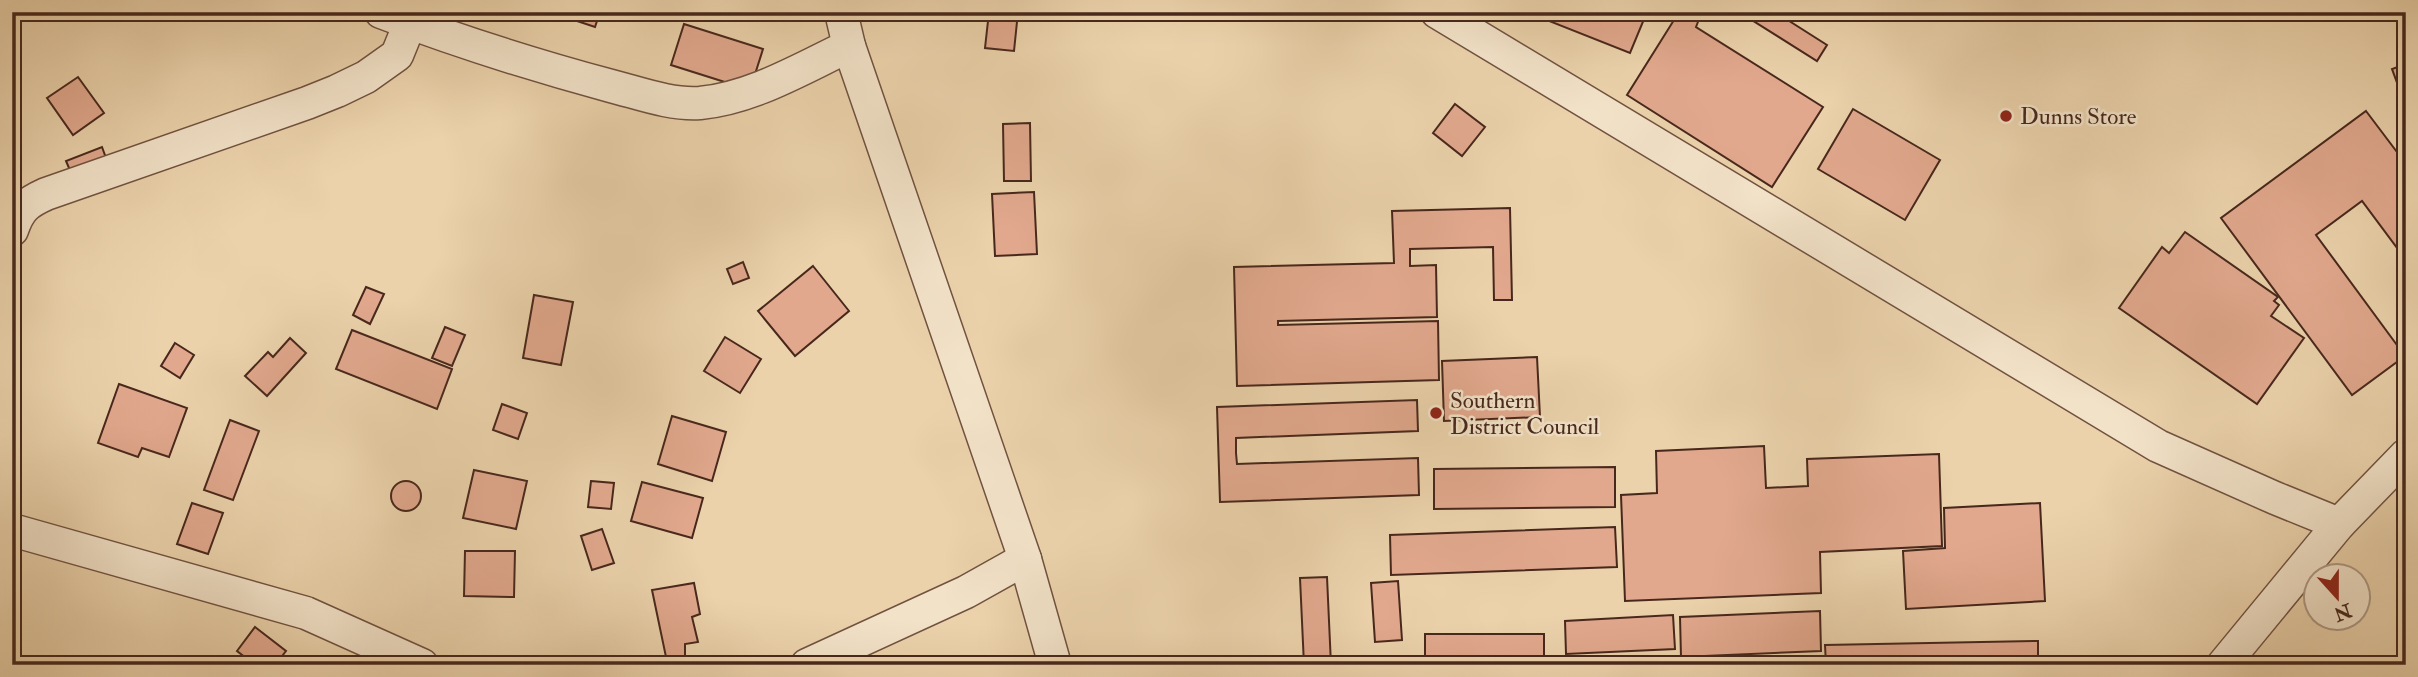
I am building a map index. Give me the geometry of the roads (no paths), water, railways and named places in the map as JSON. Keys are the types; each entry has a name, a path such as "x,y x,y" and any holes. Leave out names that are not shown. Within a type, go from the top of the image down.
{"street":[{"path":"841,12 849,46 1025,559 1055,665"},
{"path":"1437,12 2158,446 2339,524"},
{"path":"12,230 18,215 28,202 46,194 307,103 366,77 397,55 396,18 470,45 570,75 666,100 698,103 760,88 849,46"},
{"path":"2222,665 2339,524 2406,455"},
{"path":"12,530 306,613 422,665"},
{"path":"807,665 966,592 1025,559"}],"place":[{"name":"Dunns Store","path":"2006,116"},
{"name":"Southern District Council","path":"1436,413"}]}
